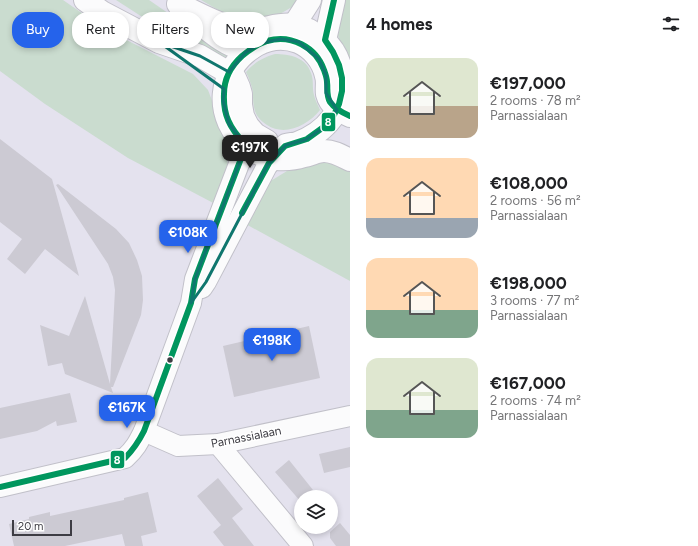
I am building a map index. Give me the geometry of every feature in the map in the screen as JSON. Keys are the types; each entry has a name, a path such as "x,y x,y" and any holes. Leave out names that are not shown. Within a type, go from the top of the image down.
{"main road":[{"path":"85,0 102,12 159,42 200,56 227,81"},
{"path":"288,32 310,0"},
{"path":"325,40 334,0"},
{"path":"175,2 228,26 243,30 261,29 283,24 288,32 290,40 307,46 319,59 326,75 326,93 333,106 345,104"},
{"path":"175,2 211,32"},
{"path":"227,81 235,78 241,94 243,116 248,126 255,134 264,140 275,144 280,152 294,159 304,156 327,124 345,104 340,67 336,56 325,40 302,27 269,41"},
{"path":"252,48 239,59 227,81 223,101 225,113 229,124 236,134 244,143 258,154 280,152"},
{"path":"314,144 328,136 350,146"},
{"path":"314,144 324,151 337,153 350,160"}],"street":[{"path":"0,487 125,458 137,445 144,431 191,303 195,279 242,156 244,143"},
{"path":"191,303 206,282 267,166 280,152"},
{"name":"Parnassialaan","path":"144,431 178,446 218,444 350,416"},
{"path":"218,444 303,546"}],"highlighted area":[{"path":"281,39 299,42 319,59 326,75 326,93 337,110 323,128 305,140 286,145 267,166 206,282 191,303 195,279 242,156 244,143 229,124 223,101 224,89 159,42 200,56 229,72 245,53 261,43"}],"green space":[{"path":"0,0 63,0 80,12 72,12 72,48 129,48 129,41 137,45 137,48 142,48 193,74 208,90 224,132 228,165 217,205 128,158 45,104 0,71"},
{"path":"116,0 149,0 166,12 137,12 137,14"},
{"path":"201,0 299,0 297,4 280,14 269,17 269,12 222,12"},
{"path":"344,0 350,0 350,70 336,30"},
{"path":"203,37 211,43 211,48 219,48 229,55 225,62 199,48 203,48"},
{"path":"275,54 291,56 301,60 309,68 312,76 314,95 320,110 303,125 296,128 281,130 274,128 258,117 254,106 252,87 246,72 259,61"},
{"path":"326,159 350,170 350,281 242,222 269,182 287,171"}],"building":[{"path":"0,139 52,179 79,276 45,249 25,274 7,259 22,239 0,222"},
{"path":"58,184 116,229 129,243 137,260 142,276 143,300 141,315 113,387 111,387 113,393 65,374 62,363 48,366 40,325 69,336 85,296 110,384 115,290 113,277 108,264 56,185"},
{"path":"309,326 320,378 234,397 223,346"},
{"path":"70,393 77,422 57,426 56,421 37,431 0,439 0,408"},
{"path":"350,447 350,467 324,473 319,454"},
{"path":"289,460 313,490 294,490 294,494 275,472"},
{"path":"218,478 243,509 232,518 254,546 224,546 213,532 221,525 197,496"},
{"path":"148,492 157,532 141,536 143,546 125,546 122,534 65,546 14,546 9,524 50,512 50,516 124,500 124,498"},
{"path":"340,523 350,535 350,546 336,546 330,538 330,534 338,534 338,525"}],"transit line":[{"name":"8","path":"242,213 269,163 285,146 307,139 325,126 334,115 339,104 342,91 342,78 339,65 325,40 334,0"},
{"name":"8","path":"0,487 125,458 142,435 191,303 195,279 242,156 244,143 228,121 224,102 225,83 231,68 238,60 251,49 267,41 285,39 302,44 315,55 324,70 330,102 337,109 350,116"}]}
